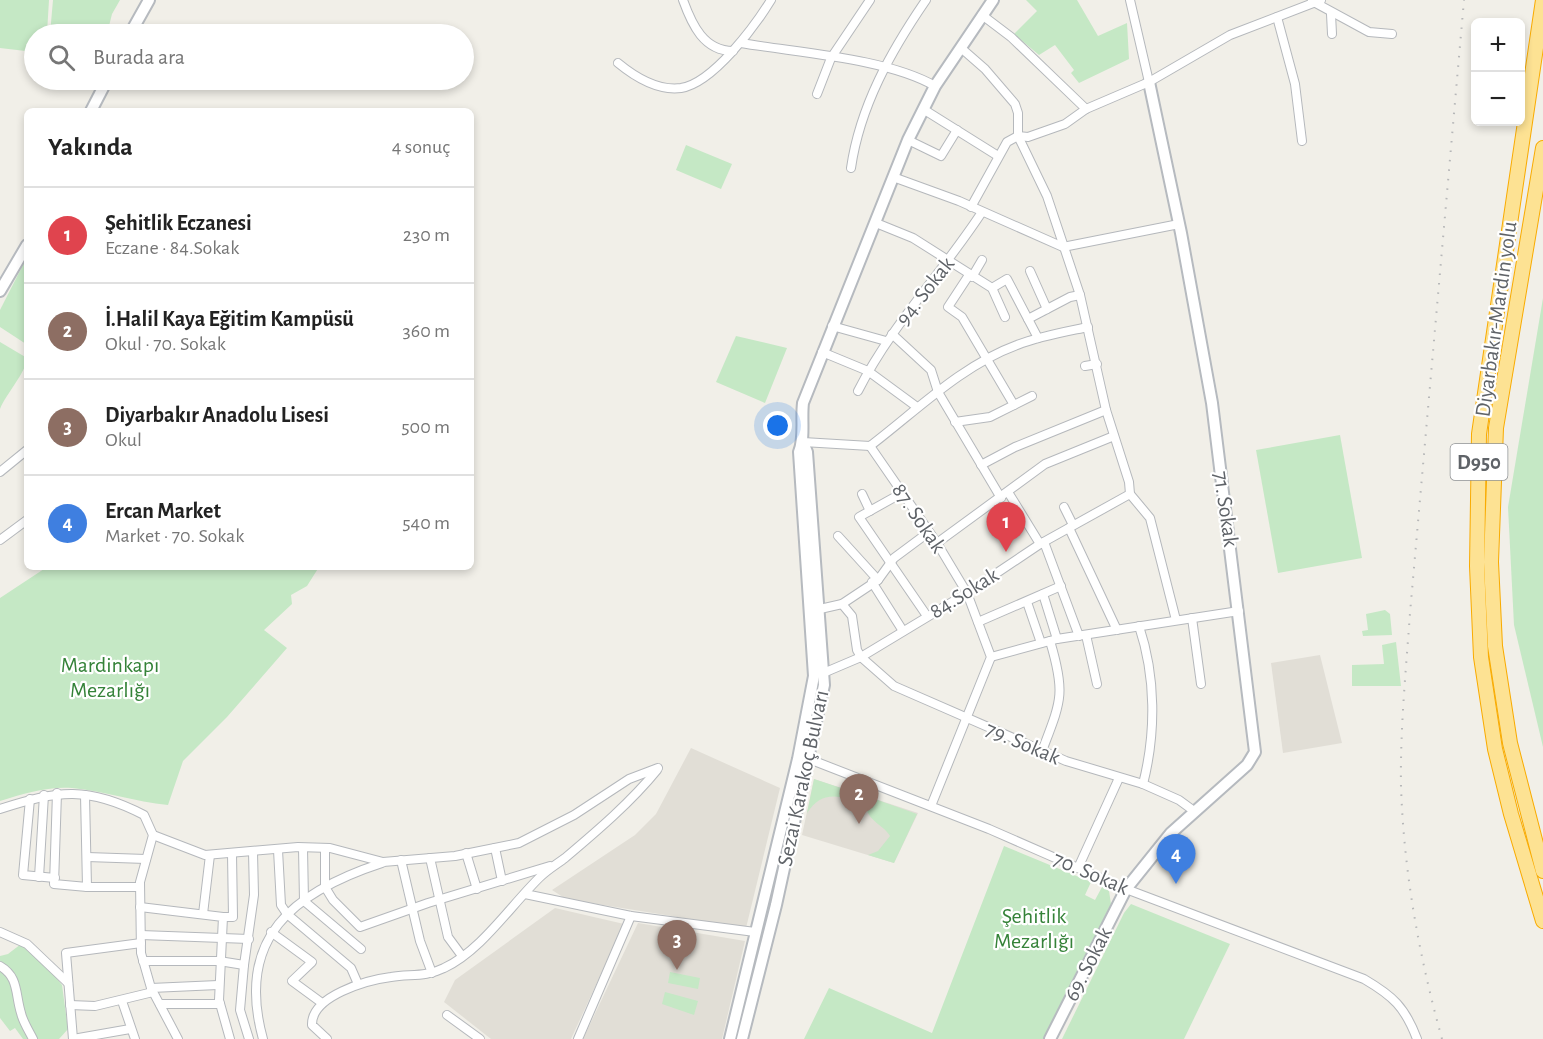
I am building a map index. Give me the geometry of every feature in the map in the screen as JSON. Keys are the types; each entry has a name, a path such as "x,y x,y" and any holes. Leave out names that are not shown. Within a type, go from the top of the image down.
{"highway":[{"name":"Diyarbakır-Mardin yolu","path":"1543,0 1479,434 1476,566 1481,657 1495,749 1511,814 1543,921"},
{"name":"Diyarbakır-Mardin yolu","path":"1543,148 1496,428 1491,562 1495,646 1510,743 1543,871"}],"street":[{"path":"136,24 149,0"},
{"path":"683,0 698,32 711,47 721,51 733,51"},
{"path":"618,63 649,82 678,88 689,86 741,44 771,0"},
{"path":"817,94 831,58 870,0"},
{"path":"851,168 859,130 884,67 926,0"},
{"path":"729,1039 819,674 799,452 804,442 801,426 803,404 832,326 908,140 935,86 993,0"},
{"path":"1130,0 1149,82"},
{"path":"971,207 1007,142 1018,136 1028,137 1065,124 1086,109 1149,82 1230,35 1315,1 1331,14 1369,32 1392,34"},
{"path":"1331,14 1332,34"},
{"path":"982,15 1011,37 1086,109"},
{"path":"1277,17 1295,84 1302,141"},
{"path":"741,44 884,67 916,75 935,86"},
{"path":"961,48 985,69 1015,104 1018,113 1018,136 1047,196 1080,295 1106,410 1129,482 1130,494 1149,518 1176,620"},
{"name":"71. Sokak","path":"1126,889 1171,833 1247,765 1255,752 1212,403 1179,224 1149,82"},
{"path":"93,108 102,90"},
{"path":"923,109 998,156"},
{"path":"908,140 941,156 957,130"},
{"path":"893,177 1063,246 1179,224"},
{"name":"94. Sokak","path":"858,391 886,342 950,260 982,212"},
{"path":"876,223 914,238 992,288 1005,317"},
{"path":"0,291 24,250"},
{"path":"982,260 948,307 962,318 1014,405"},
{"path":"1030,271 1047,309"},
{"path":"992,288 1007,279 1038,338"},
{"path":"1028,319 1080,295"},
{"path":"832,326 886,342"},
{"path":"804,442 870,446 916,407 1015,345 1088,327"},
{"path":"892,334 931,370 938,392 1001,498"},
{"path":"822,352 868,371 916,407"},
{"path":"1085,366 1096,364"},
{"path":"955,422 990,417 1032,396"},
{"path":"981,465 1015,447 1106,410"},
{"path":"937,543 1045,464 1114,436"},
{"name":"Sezai Karakoç Bulvarı","path":"742,1039 819,718 820,609 807,452 804,442"},
{"name":"87. Sokak","path":"870,446 937,543 967,593 991,657"},
{"path":"0,472 24,454"},
{"path":"1008,492 1042,543 1082,636 1097,684"},
{"path":"902,493 859,517 927,616"},
{"path":"862,494 870,511"},
{"name":"84.Sokak","path":"819,674 861,657 967,593 1042,543 1130,494"},
{"path":"1064,507 1117,630"},
{"path":"0,540 24,522"},
{"path":"820,609 842,604 875,581 892,564 894,558 929,532"},
{"path":"838,536 875,581 903,631"},
{"path":"978,622 1061,586"},
{"path":"1042,751 1061,699 1060,676 1049,641 1043,594"},
{"path":"1027,602 1049,641"},
{"path":"842,604 852,616 857,650 861,657"},
{"path":"931,806 991,657 1049,641 1239,611"},
{"path":"1192,618 1202,684"},
{"path":"1139,626 1150,684 1154,727 1143,784"},
{"name":"79. Sokak","path":"861,657 900,690 1042,751 1143,784 1179,800 1194,811"},
{"name":"70. Sokak","path":"809,759 931,806 1126,889 1364,979 1388,993 1407,1014 1417,1039"},
{"path":"263,1039 255,983 259,959 271,932 287,914 304,901 326,887 383,862 466,853 519,843 574,815 629,779 658,768 604,823 557,863 462,956 447,967 418,977 392,977 358,984 322,1003 315,1010 312,1025 327,1039"},
{"path":"1078,868 1119,778"},
{"path":"57,793 54,884 140,887"},
{"path":"0,808 57,793 85,795 123,804 144,815 153,835 140,887 143,961 152,990 178,1039"},
{"path":"39,877 44,795"},
{"path":"85,795 87,886"},
{"path":"30,799 23,875 55,878"},
{"path":"153,835 175,845 210,855 325,848 383,862"},
{"path":"303,848 304,901 362,950"},
{"path":"325,848 326,887 333,900 360,927 557,863"},
{"path":"495,848 502,882"},
{"path":"279,850 281,905 287,914 351,968 358,984"},
{"path":"249,1039 240,1010 254,895 253,852"},
{"path":"466,853 477,889"},
{"path":"140,907 233,917 232,854"},
{"path":"203,914 210,855"},
{"path":"87,857 146,859"},
{"path":"430,858 448,937 462,956"},
{"path":"401,860 420,940 432,973"},
{"name":"69. Sokak","path":"1050,1039 1126,889"},
{"path":"525,894 631,916 755,932"},
{"path":"578,1039 631,916"},
{"path":"223,917 218,985 220,1004 230,1039"},
{"path":"0,932 27,944 68,983"},
{"path":"271,932 312,962 292,981 322,1003"},
{"path":"130,1029 73,1039 66,953 141,939 220,937 249,939"},
{"path":"143,961 219,961 244,965"},
{"path":"0,966 12,976 21,1012 33,1039"},
{"path":"70,1005 94,1006 122,1001 152,990 218,985"},
{"path":"122,1001 135,1039"},
{"path":"160,1004 220,1004"},
{"path":"447,1015 480,1039"}],"shaded area":[{"path":"1320,655 1342,743 1283,753 1271,663"},
{"path":"691,748 780,788 746,928 566,899 552,890 635,835 656,814"},
{"path":"814,779 918,813 894,863 802,835"},
{"path":"555,908 624,924 571,1039 491,1039 444,1002 455,980"},
{"path":"638,923 745,941 722,1039 583,1039"}],"green space":[{"path":"0,0 49,0 48,24 24,24 24,51 0,48"},
{"path":"53,0 120,0 110,24 51,24"},
{"path":"1026,0 1077,0 1098,36 1127,23 1129,59 1079,83 1071,73 1074,70 1055,45 1039,55 1014,34 1037,11"},
{"path":"686,145 732,164 721,189 676,170"},
{"path":"24,263 24,343 0,327 0,310"},
{"path":"1543,298 1543,747 1514,625 1508,507"},
{"path":"736,336 787,348 765,403 716,382"},
{"path":"0,342 24,356 24,369 0,409"},
{"path":"1340,435 1362,558 1278,573 1256,450"},
{"name":"Mardinkapı Mezarlığı","path":"42,570 317,570 307,586 291,595 292,604 264,630 287,648 227,717 183,761 168,805 84,789 63,788 36,791 0,801 0,598"},
{"path":"1385,610 1390,614 1392,635 1363,636 1362,631 1368,630 1366,614"},
{"path":"1396,642 1401,686 1352,686 1352,665 1384,664 1382,645"},
{"path":"814,779 853,792 851,799 826,797 811,807 807,813"},
{"path":"872,798 917,814 894,863 868,855 878,851 890,836 869,815 868,804"},
{"name":"Şehitlik Mezarlığı","path":"1004,846 1091,882 1085,895 1095,900 1102,887 1109,891 1111,904 1043,1039 804,1039 829,988 932,1033"},
{"path":"1131,904 1230,944 1184,1039 1062,1039 1124,913"},
{"path":"21,944 46,965 62,985 68,1029 59,1039 23,1039 15,1028 10,1031 0,1018 0,956 8,954"},
{"path":"670,972 700,978 698,989 668,983"},
{"path":"665,992 698,1001 694,1015 662,1004"}],"railway":[{"path":"1442,1039 1426,977 1409,883 1405,851 1401,765 1410,613 1464,0"}],"place":[{"name":"Şehitlik Eczanesi","path":"1006,552"},
{"name":"İ.Halil Kaya Eğitim Kampüsü","path":"859,824"},
{"name":"Ercan Market","path":"1176,884"},
{"name":"Diyarbakır Anadolu Lisesi","path":"677,970"}]}
